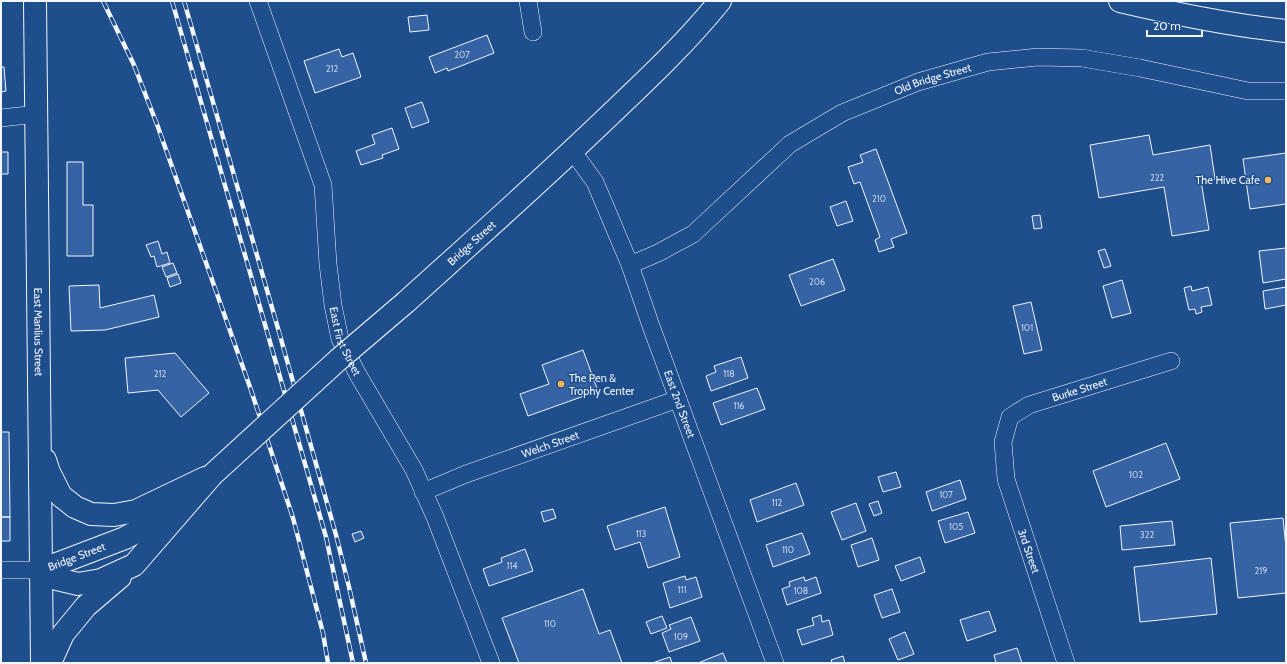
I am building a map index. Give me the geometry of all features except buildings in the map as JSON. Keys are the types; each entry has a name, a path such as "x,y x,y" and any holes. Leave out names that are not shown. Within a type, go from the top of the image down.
{"main road":[{"name":"East Manlius Street","path":"35,1 41,448 42,663"},
{"name":"Bridge Street","path":"41,570 125,538 154,522 212,475 338,360 406,302 570,152 649,78 701,24 720,1"},
{"path":"1120,1 1244,27 1286,31"},
{"path":"41,448 49,472 61,496 74,506 91,514 114,516 136,511 212,475"},
{"name":"Bridge Street","path":"41,570 57,580 78,584 101,580 134,565 212,475"},
{"path":"50,663 63,634 86,606 134,565"}],"street":[{"name":"East First Street","path":"258,1 323,185 328,264 333,305 340,339 356,373 414,470 438,525 491,663"},
{"path":"528,1 534,32"},
{"name":"Old Bridge Street","path":"630,265 658,253 693,234 790,144 842,113 918,82 988,62 1038,57 1082,58 1140,68 1248,91 1286,91"},
{"path":"1,118 37,114"},
{"name":"East 2nd Street","path":"570,152 579,160 595,182 630,265 774,663"},
{"name":"Burke Street","path":"1003,436 1010,417 1029,405 1171,361"},
{"name":"Welch Street","path":"423,492 466,474 678,399"},
{"name":"3rd Street","path":"1003,436 1006,479 1066,663"},
{"path":"1,570 41,570"}],"railway":[{"path":"103,1 134,65 158,127 251,390 293,518 323,633 328,663"},
{"path":"172,1 326,537 353,663"},
{"path":"184,1 336,535 366,663"}],"place":[{"name":"The Hive Cafe","path":"1268,180"},
{"name":"The Pen & Trophy Center","path":"561,384"}]}
